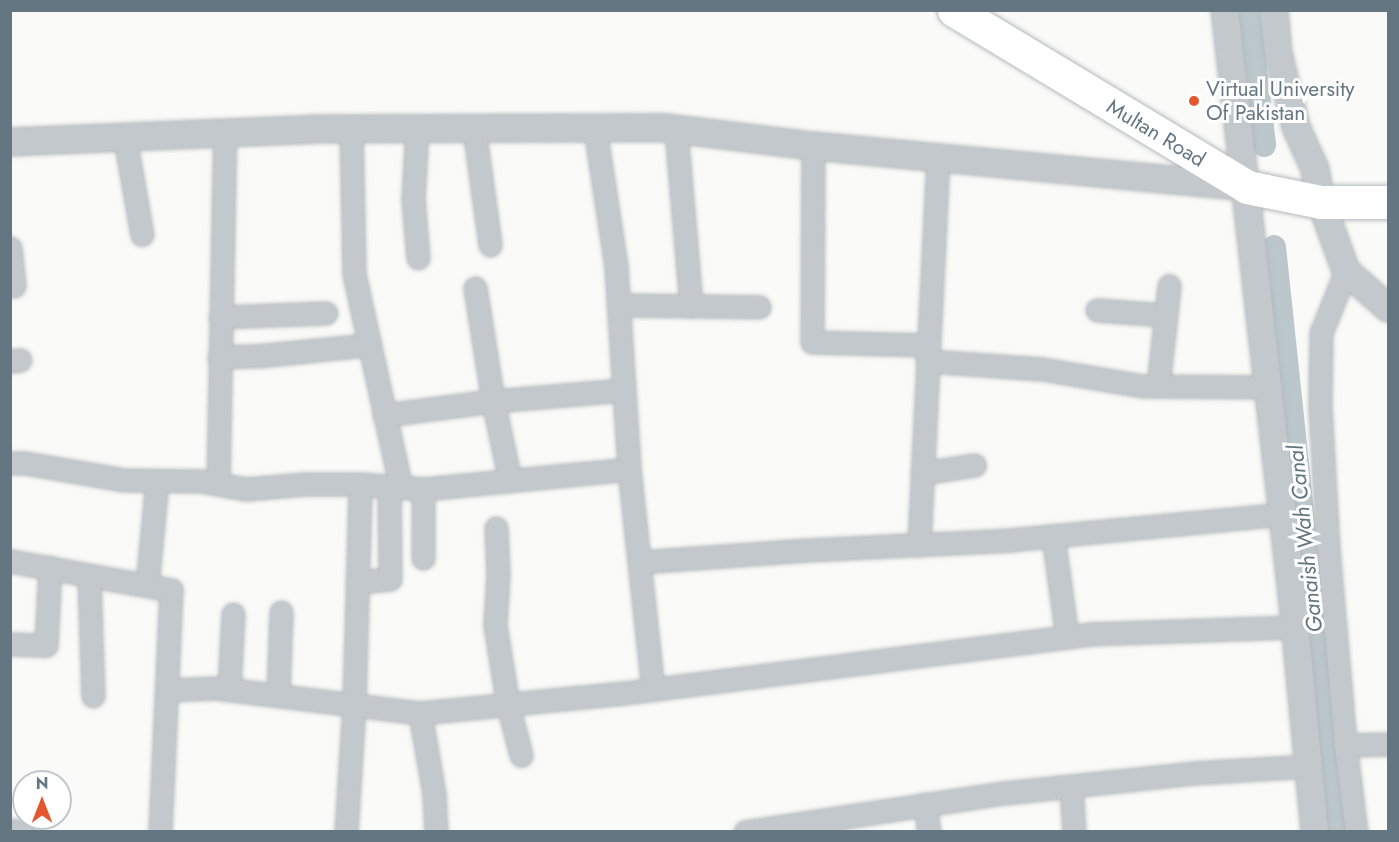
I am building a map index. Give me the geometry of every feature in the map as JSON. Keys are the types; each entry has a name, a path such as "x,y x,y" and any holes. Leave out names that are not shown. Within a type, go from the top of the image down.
{"main road":[{"name":"Multan Road","path":"954,10 1246,187 1321,202 1384,205"}],"street":[{"path":"1225,10 1296,627 1315,831"},
{"path":"1274,10 1278,53 1296,126 1315,169 1321,202 1346,271 1389,308"},
{"path":"10,142 351,129 676,130 813,146 1246,187"},
{"path":"351,129 354,273 384,415 395,487 390,579 357,582"},
{"path":"417,129 412,199 418,258"},
{"path":"474,129 490,245"},
{"path":"595,129 616,267 629,469 653,689"},
{"path":"676,130 691,306"},
{"path":"218,484 225,133"},
{"path":"125,138 142,235"},
{"path":"813,146 812,342 928,353 1143,386 1267,387"},
{"path":"919,545 938,157"},
{"path":"10,248 14,286"},
{"path":"1346,271 1321,333 1320,406 1345,745 1356,831"},
{"path":"1158,386 1169,286"},
{"path":"475,288 493,401 510,480"},
{"path":"619,305 759,307"},
{"path":"1098,310 1165,315"},
{"path":"220,317 326,313"},
{"path":"219,357 257,356 368,345"},
{"path":"384,415 493,401 624,390"},
{"path":"10,463 25,463 124,480 218,484 246,489 304,484 360,484 423,489 629,469"},
{"path":"922,473 974,465"},
{"path":"147,585 157,481"},
{"path":"346,831 354,705 360,484"},
{"path":"423,489 423,558"},
{"path":"639,562 1053,536 1283,514"},
{"path":"496,528 498,574 495,625 508,705 522,755"},
{"path":"1053,536 1067,637"},
{"path":"10,561 51,567 74,575 171,590 160,831"},
{"path":"10,644 46,645 51,567"},
{"path":"89,577 93,696"},
{"path":"278,695 281,612"},
{"path":"229,690 233,614"},
{"path":"168,690 229,690 420,713 653,689 1067,637 1296,627"},
{"path":"420,713 434,794 436,831"},
{"path":"1345,745 1389,744"},
{"path":"755,830 831,825 925,804 1071,786 1193,773 1309,766"},
{"path":"1071,786 1074,831"},
{"path":"925,804 929,831"},
{"path":"10,830 26,831"}],"waterway":[{"name":"Ganaish Wah Canal","path":"1248,10 1264,145"},
{"name":"Ganaish Wah Canal","path":"1274,247 1336,832"}],"place":[{"name":"Virtual University Of Pakistan","path":"1194,101"}]}
